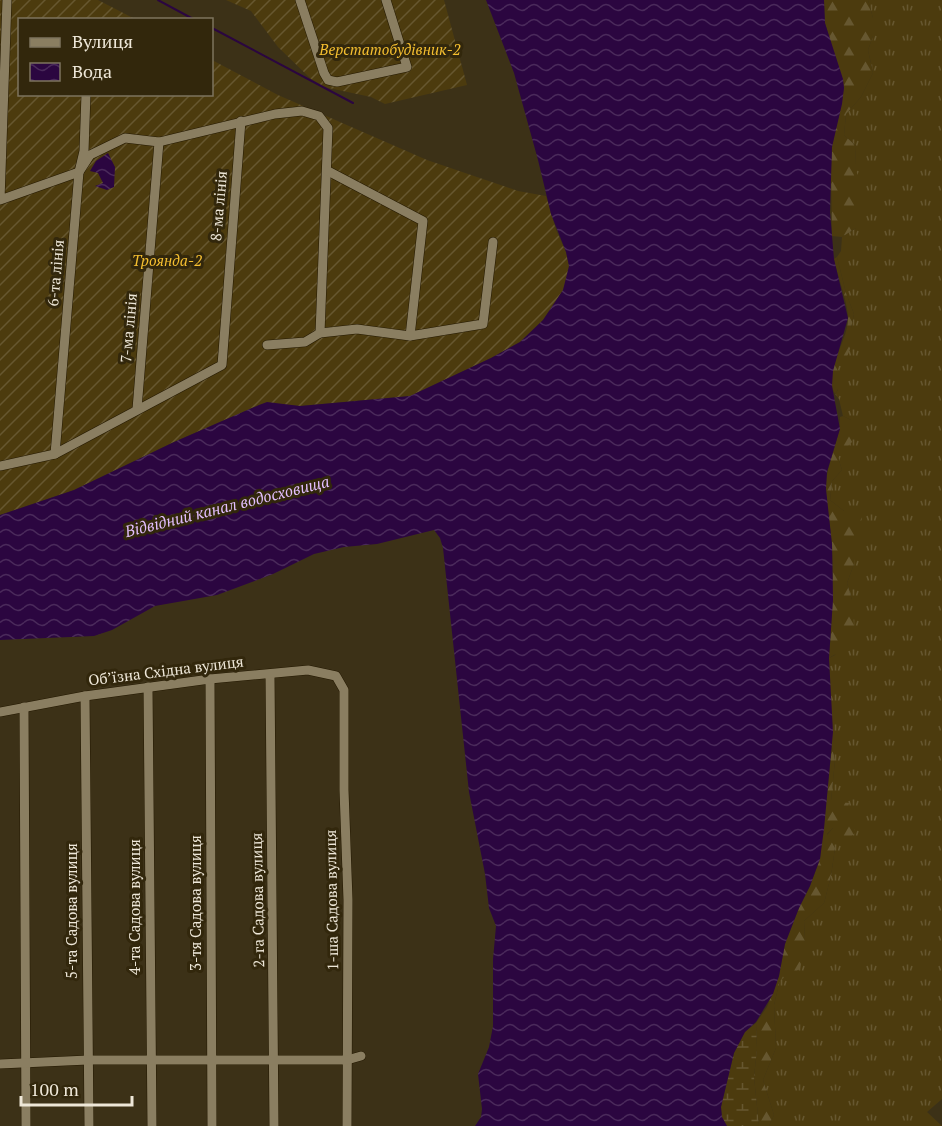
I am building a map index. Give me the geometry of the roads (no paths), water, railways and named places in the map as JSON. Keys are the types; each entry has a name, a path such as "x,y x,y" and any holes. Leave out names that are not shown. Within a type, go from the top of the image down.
{"street":[{"path":"7,0 0,200 80,172 90,155 125,138 159,142 275,114 302,111 319,116 328,128 320,333"},
{"path":"300,0 324,73 328,80 337,82 407,67 387,0"},
{"name":"6-та лінія","path":"55,454 80,172 84,151 86,96"},
{"name":"8-ма лінія","path":"137,409 222,365 241,121"},
{"name":"7-ма лінія","path":"137,409 159,142"},
{"path":"328,171 423,221 410,336"},
{"path":"267,345 304,342 320,333 357,329 410,336 483,324 493,242"},
{"path":"0,466 55,454 137,409"},
{"name":"Обʼїзна Східна вулиця","path":"0,712 85,696 210,679 308,670 336,676"},
{"name":"2-га Садова вулиця","path":"270,675 274,1126"},
{"name":"1-ша Садова вулиця","path":"336,676 344,690 344,789 348,900 347,1126"},
{"name":"3-тя Садова вулиця","path":"210,679 212,1126"},
{"name":"4-та Садова вулиця","path":"148,687 152,1126"},
{"name":"5-та Садова вулиця","path":"85,696 89,1126"},
{"path":"24,707 26,1126"},
{"path":"0,1064 88,1060 346,1060 361,1056"}],"water":[{"name":"Відвідний канал водосховища","path":"486,0 824,0 825,23 843,79 842,104 832,147 830,212 834,259 848,318 833,371 832,386 840,429 827,472 826,489 832,544 833,600 829,658 833,732 824,829 820,859 785,944 773,994 756,1022 745,1032 734,1053 721,1107 722,1117 727,1126 475,1126 481,1117 482,1109 478,1074 489,1047 493,1026 493,959 496,926 489,908 485,874 469,792 443,548 434,530 377,544 344,547 314,554 273,574 217,595 155,606 112,630 94,636 0,640 0,515 74,490 174,442 267,402 300,406 410,396 520,342 543,320 563,290 569,266 551,214 514,73"},
{"path":"108,153 115,167 114,187 107,190 95,186 103,183 98,173 90,171 96,161"}],"waterway":[{"path":"158,0 191,18"},
{"path":"213,29 353,103"}],"park label":[{"name":"Верстатобудівник-2","path":"390,50"},
{"name":"Троянда-2","path":"167,261"}]}
